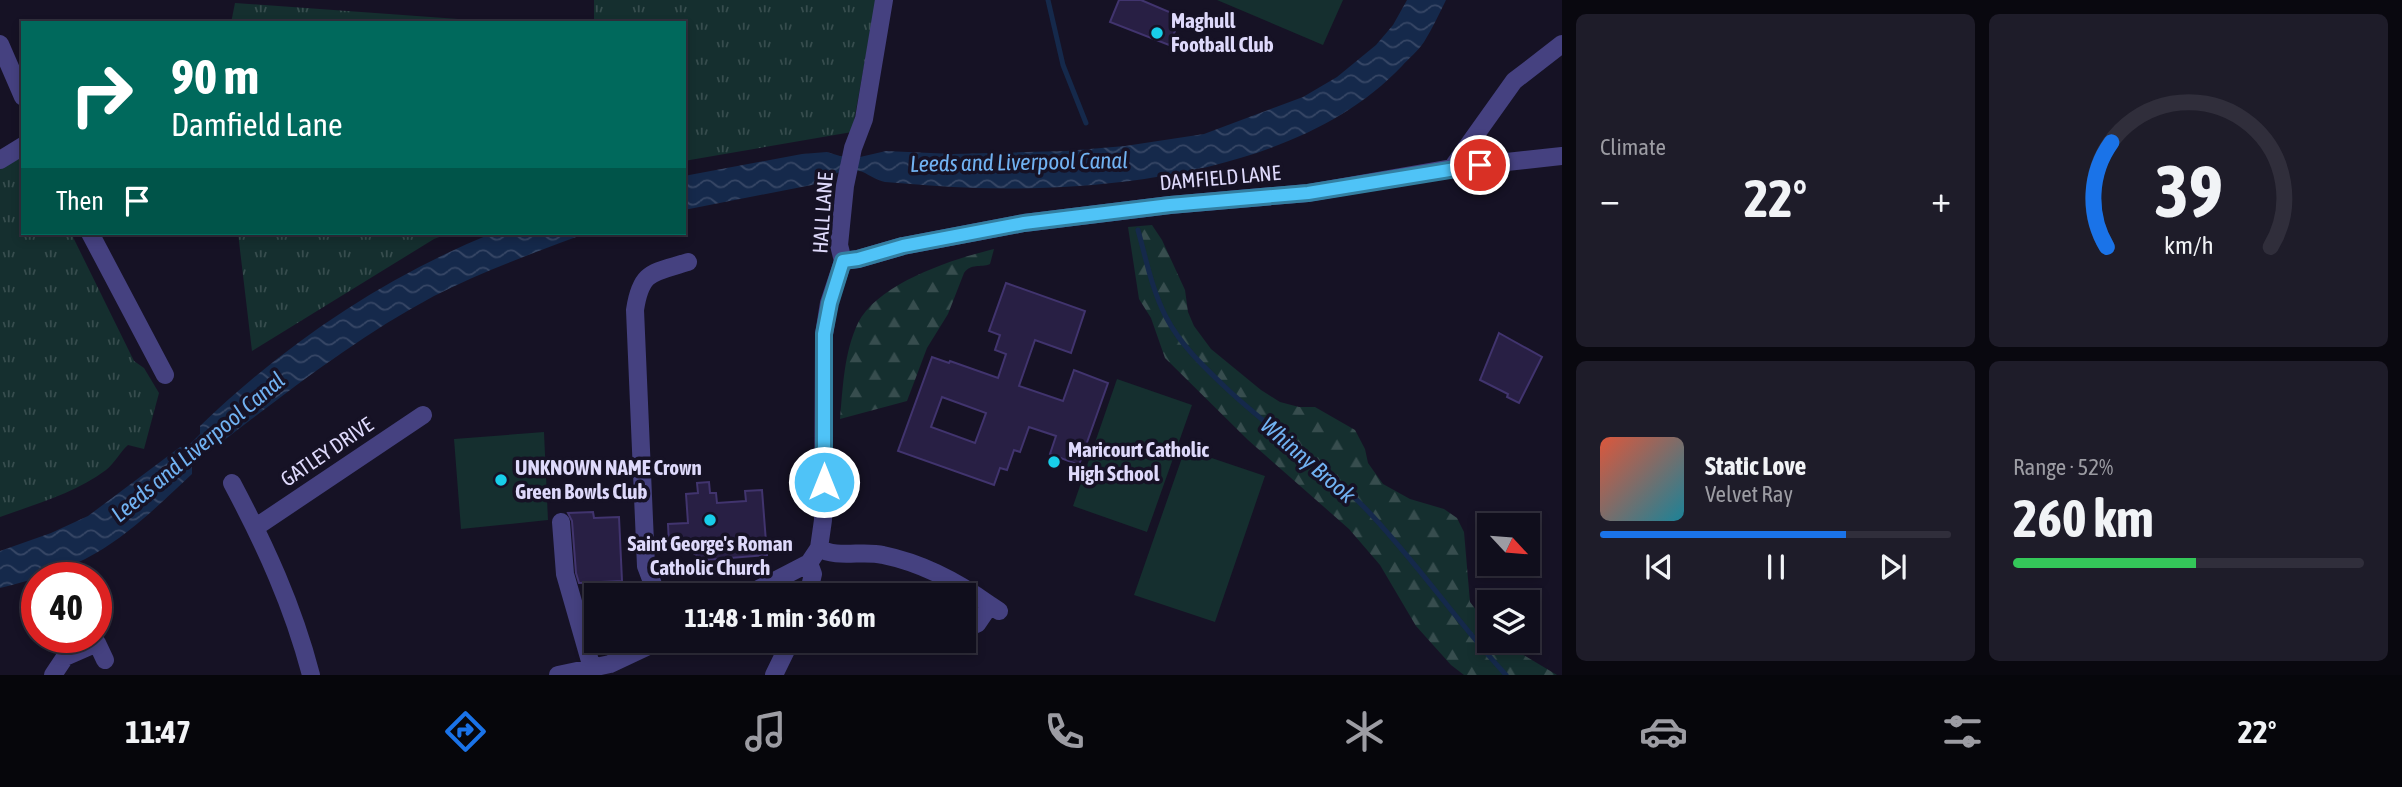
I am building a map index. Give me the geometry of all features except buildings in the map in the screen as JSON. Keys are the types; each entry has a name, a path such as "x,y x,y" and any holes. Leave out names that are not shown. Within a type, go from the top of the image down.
{"street":[{"name":"HALL LANE","path":"811,583 823,520 824,334 843,261 839,245 845,186 851,156 864,120 884,0"},
{"path":"0,44 21,92"},
{"path":"1452,168 1514,81 1562,44"},
{"path":"0,159 21,147"},
{"name":"DAMFIELD LANE","path":"843,261 903,246 1024,223 1170,205 1308,193 1452,168 1562,156"},
{"path":"91,235 164,375"},
{"path":"652,583 646,566 635,310 638,290 649,274 688,262"},
{"name":"GATLEY DRIVE","path":"256,527 423,415"},
{"path":"232,483 256,527 289,604 311,675"},
{"path":"561,522 565,573 588,671"},
{"path":"768,583 814,556 880,554 908,562 953,582 995,608 977,624"},
{"path":"53,675 65,657 97,643 105,660"},
{"path":"558,675 588,671 638,653"},
{"path":"774,675 785,653"}],"green space":[{"path":"594,0 876,0 852,132 686,161 686,21 594,21"},
{"path":"1217,0 1343,0 1323,45"},
{"path":"235,3 485,21 231,21"},
{"path":"21,158 21,235 72,235 134,361 144,368 159,393 144,449 128,445 109,467 94,478 55,497 0,517 0,168"},
{"path":"1152,225 1162,240 1185,290 1188,312 1194,326 1211,349 1280,402 1299,407 1315,407 1355,430 1365,449 1368,463 1383,484 1410,499 1444,509 1457,518 1464,532 1470,602 1477,611 1477,653 1520,653 1557,675 1464,675 1451,665 1416,626 1380,565 1349,529 1248,440 1165,358 1151,318 1139,299 1128,227"},
{"path":"238,235 445,235 434,239 252,351"},
{"path":"994,249 990,264 973,267 964,273 948,314 927,348 907,401 840,419 845,370 853,334 868,309 882,296 918,275 958,259"},
{"path":"1117,379 1192,405 1147,532 1073,506"},
{"name":"UNKNOWN NAME Crown Green Bowls Club","path":"544,432 548,520 461,529 454,439"},
{"path":"1185,449 1265,476 1215,622 1134,595"}],"water":[{"name":"Leeds and Liverpool Canal","path":"1407,0 1446,0 1422,45 1361,102 1313,130 1260,152 1203,168 1145,179 1029,188 964,188 885,182 852,170 833,174 817,184 686,210 686,176 802,154 827,152 860,157 886,151 953,154 1066,151 1125,146 1204,134 1303,97 1337,77 1376,45 1393,25"},
{"name":"Leeds and Liverpool Canal","path":"489,235 582,235 471,278 405,312 323,366 218,445 208,445 192,460 192,474 109,545 78,562 21,562 21,582 0,588 0,551 51,533 88,516 180,447 186,448 200,434 200,426 266,367 301,340 413,270"}],"waterway":[{"name":"Whinny Brook","path":"1048,0 1063,65 1086,123"},
{"name":"Whinny Brook","path":"1138,230 1161,307 1185,345 1241,402 1331,476 1365,508 1506,675"}],"place":[{"name":"Maghull Football Club","path":"1157,33"},
{"name":"Maricourt Catholic High School","path":"1054,462"},
{"name":"UNKNOWN NAME Crown Green Bowls Club","path":"501,480"},
{"name":"Saint George's Roman Catholic Church","path":"710,520"}],"route":[{"path":"824,482 824,334 843,261 903,246 1024,223 1170,205 1308,193 1480,165"}]}
